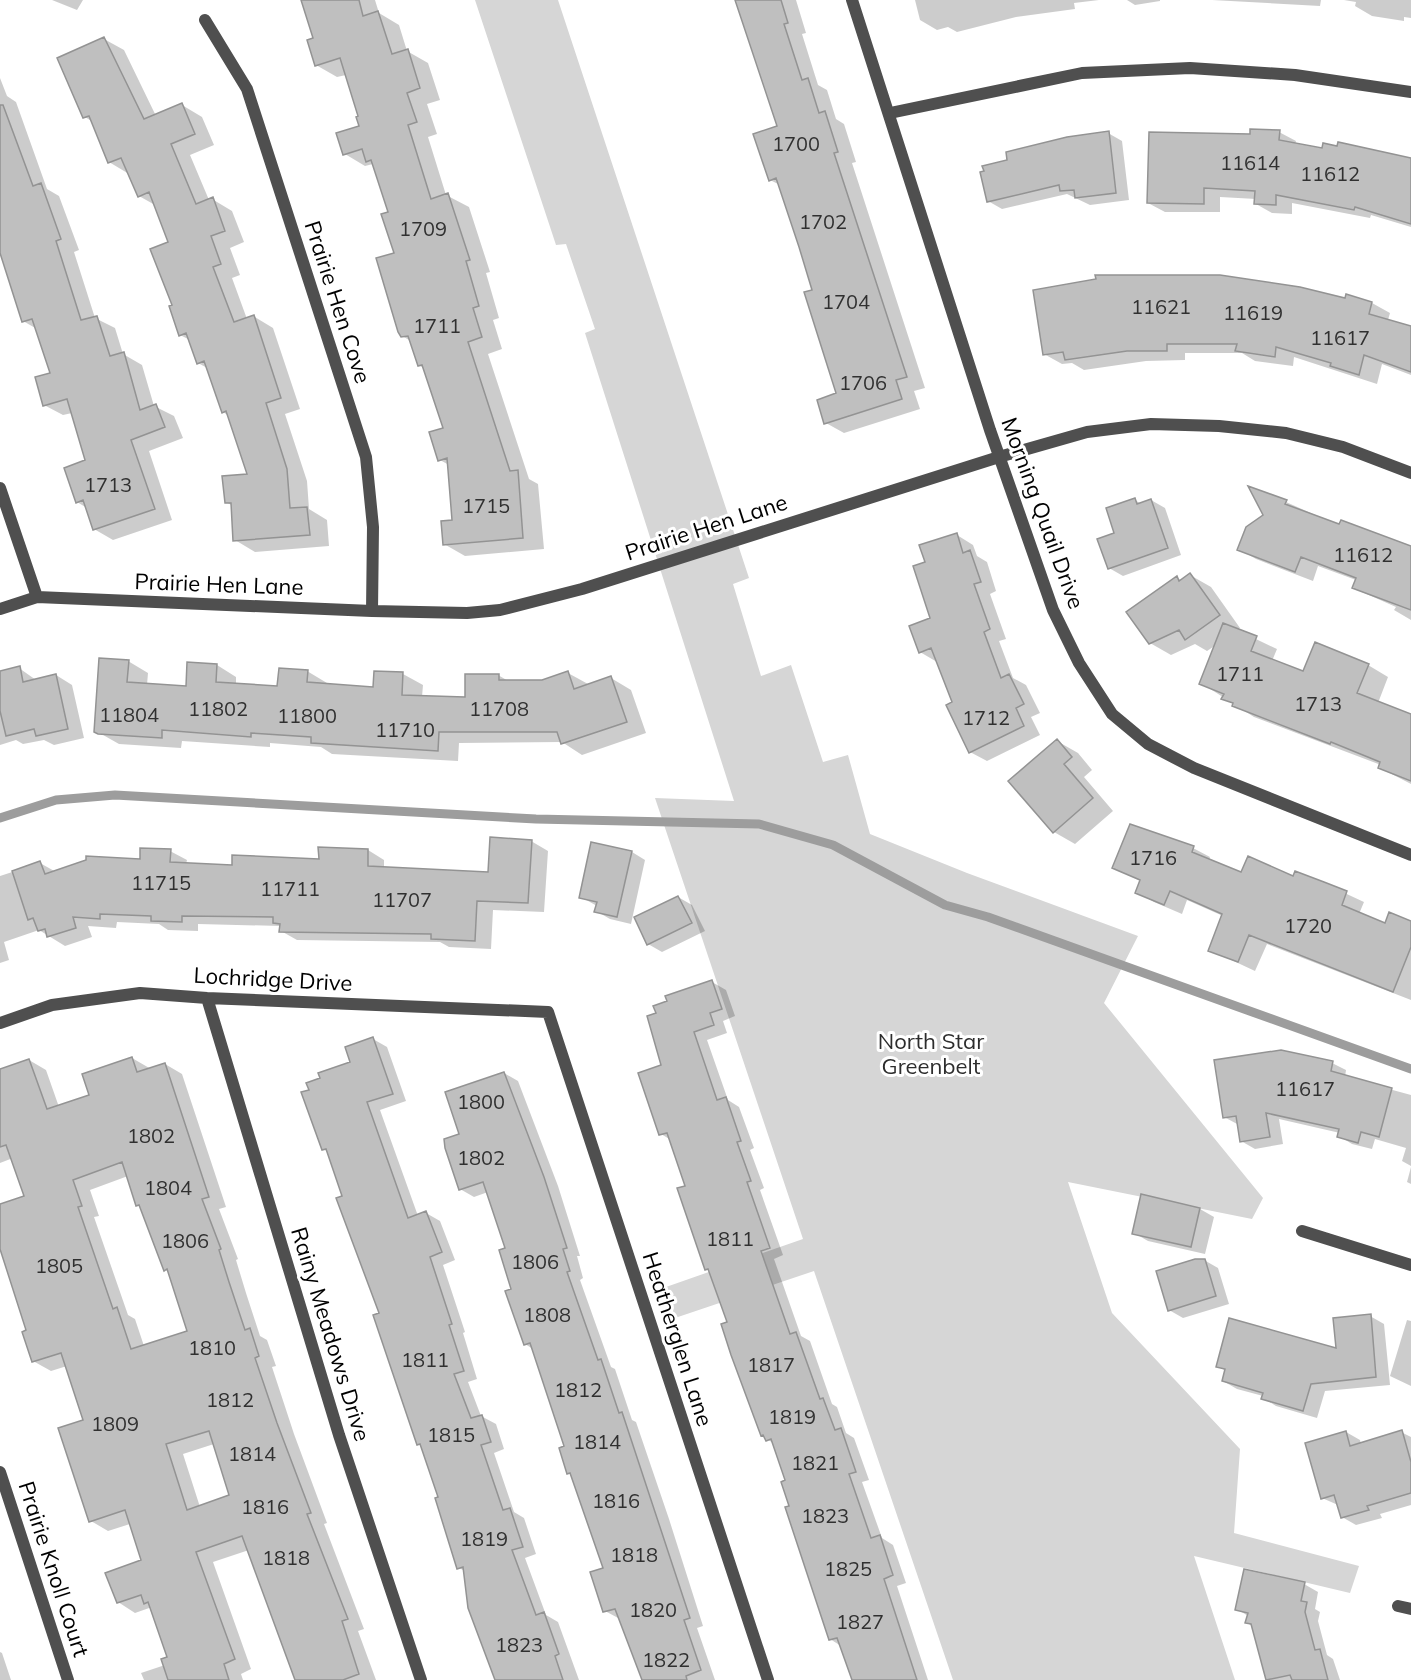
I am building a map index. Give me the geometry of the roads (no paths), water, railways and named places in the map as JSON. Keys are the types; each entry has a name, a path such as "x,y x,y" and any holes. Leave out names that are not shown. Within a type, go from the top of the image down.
{"street":[{"name":"Morning Quail Drive","path":"852,0 999,457 1053,610 1079,663 1112,714 1148,744 1194,768 1411,855"},
{"name":"Prairie Hen Cove","path":"205,20 247,89 366,457 373,527 372,611"},
{"path":"890,113 1082,73 1190,68 1295,75 1411,92"},
{"name":"Prairie Hen Lane","path":"0,609 37,597 467,613 530,604 999,457 1098,431 1151,424 1219,426 1286,434 1343,447 1411,473"},
{"path":"0,488 37,597"},
{"name":"Lochridge Drive","path":"0,1023 52,1005 140,993 207,998 548,1012"},
{"name":"Rainy Meadows Drive","path":"207,998 339,1435 421,1680"},
{"name":"Heatherglen Lane","path":"548,1012 768,1680"},
{"path":"1302,1231 1411,1265"},
{"name":"Prairie Knoll Court","path":"0,1472 69,1680"},
{"path":"1398,1606 1411,1609"}],"waterway":[{"path":"0,818 56,800 115,795 536,819 759,824 833,845 945,905 988,917 1411,1069"}],"park label":[{"name":"North Star Greenbelt","path":"931,1054"}]}
